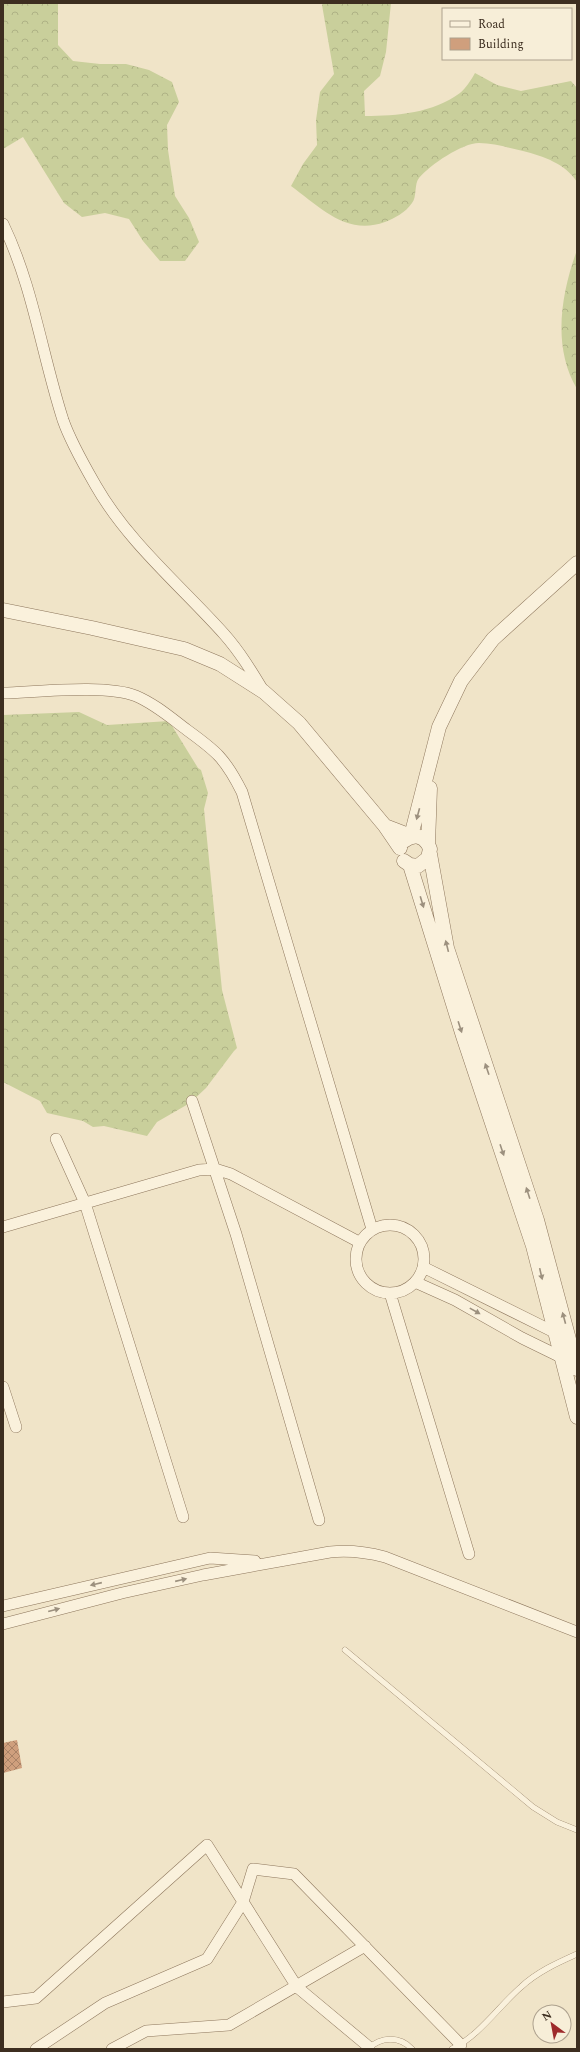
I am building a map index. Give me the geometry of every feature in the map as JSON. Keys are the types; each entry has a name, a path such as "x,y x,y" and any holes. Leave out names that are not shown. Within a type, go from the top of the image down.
{"street":[{"path":"3,224 13,244 25,280 64,421 75,448 96,487 113,513 132,536 225,635 243,657 264,692"},
{"path":"400,848 403,842 412,836 439,727 462,681 474,662 493,639 577,563"},
{"path":"3,610 184,649 220,664 264,692 283,707 313,738 385,826 400,848 402,859 410,865 463,1036 533,1246 560,1357 577,1417"},
{"path":"3,693 91,690 118,692 135,696 152,704 213,749 224,760 242,792 372,1229"},
{"path":"431,764 429,849 447,948 537,1220 576,1366"},
{"path":"385,826 412,836 419,837 429,849"},
{"path":"410,865 422,864 429,849"},
{"path":"192,1101 215,1169 319,1520"},
{"path":"56,1140 85,1204 184,1517"},
{"path":"3,1227 169,1178 199,1170 215,1169 231,1174 359,1242"},
{"path":"398,1225 413,1234 423,1249 423,1267 415,1282 408,1288 390,1293 373,1289 360,1277 355,1260 359,1242 372,1229 380,1226 398,1225"},
{"path":"423,1267 570,1340"},
{"path":"415,1282 455,1300 576,1366"},
{"path":"455,1300 463,1286"},
{"path":"390,1293 468,1554"},
{"path":"3,1387 16,1427"},
{"path":"3,1624 122,1593 203,1574 330,1552 367,1552 385,1557 493,1598 577,1632"},
{"path":"3,1606 210,1558 272,1562"},
{"path":"119,1578 122,1593"},
{"path":"26,1600 30,1617"},
{"path":"3,2002 36,1998 207,1845 297,1987 368,2048"},
{"path":"36,2049 105,2003 207,1959 243,1902 253,1869 294,1874 365,1946 456,2047"},
{"path":"112,2049 146,2031 229,2025 297,1987 365,1946"}],"lane":[{"path":"345,1650 534,1807 557,1822 577,1830"},
{"path":"456,2047 476,2033 520,1987 555,1964 577,1954"},
{"path":"368,2048 381,2041 394,2039 403,2042 412,2049"}],"green space":[{"path":"3,3 58,3 58,45 73,61 100,64 126,64 149,70 172,82 179,102 167,125 168,150 175,196 189,218 199,242 185,261 160,261 143,241 129,219 105,213 82,217 64,203 23,137 3,149"},
{"path":"324,3 391,3 386,52 380,76 364,91 365,116 402,114 427,109 438,105 460,93 475,73 497,85 521,91 571,81 577,88 577,182 567,170 546,158 501,146 479,143 464,147 438,161 417,181 414,200 409,207 400,215 385,222 371,225 358,225 334,217 323,210 291,186 303,164 317,145 316,120 320,92 334,74 322,5"},
{"path":"577,250 577,389 569,373 564,356 562,320 563,302 571,267"},
{"path":"79,712 107,725 169,721 198,768 201,770 208,793 204,809 222,990 237,1048 206,1088 190,1103 157,1122 147,1136 104,1126 93,1127 83,1121 47,1113 40,1101 3,1082 3,715"}],"building":[{"path":"17,1740 22,1768 3,1773 3,1743"}]}
